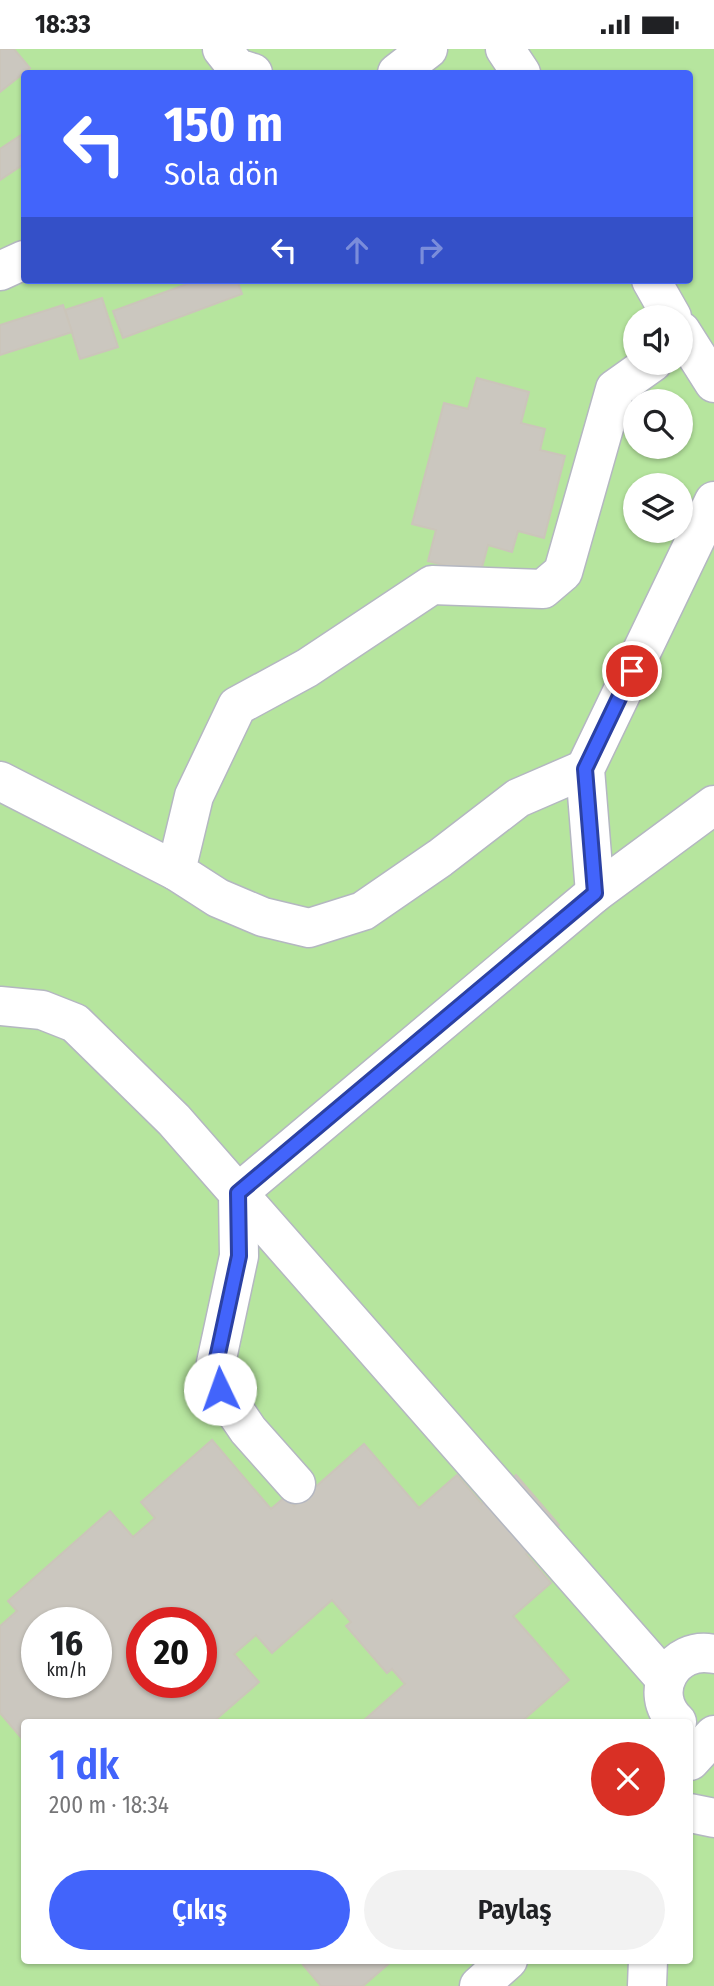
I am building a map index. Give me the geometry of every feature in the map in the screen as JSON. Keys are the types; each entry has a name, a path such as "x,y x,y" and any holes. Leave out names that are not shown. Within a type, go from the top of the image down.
{"lane":[{"path":"401,70 428,49"},
{"path":"505,49 519,70"},
{"path":"0,271 21,261"},
{"path":"653,284 665,305"},
{"path":"693,352 714,383"},
{"path":"176,871 194,796 237,706 307,669 432,586 543,589 563,572 615,389 635,375"},
{"path":"595,893 585,769 714,501"},
{"path":"0,781 176,871 218,898 263,917 309,928 363,911 440,858 519,798 585,769"},
{"path":"238,1193 595,893 714,805"},
{"path":"0,1006 42,1010 75,1023 174,1121 665,1679"},
{"path":"238,1193 239,1256 216,1363 220,1389 248,1430 296,1484"},
{"path":"675,1719 664,1700 665,1679 677,1662 686,1656 714,1654"},
{"path":"693,1730 714,1733"},
{"path":"693,1758 714,1733"},
{"path":"693,1814 714,1818"},
{"path":"479,1986 504,1964"},
{"path":"647,1986 648,1964"}],"green space":[{"path":"0,49 714,49 714,1986 0,1986"}],"building":[{"path":"0,49 14,49 30,68 21,70 21,75 0,92"},
{"path":"21,135 21,166 0,180 0,149"},
{"path":"187,284 238,284 242,294 123,338 113,311"},
{"path":"102,298 118,347 80,359 65,310"},
{"path":"63,305 72,332 0,355 0,325"},
{"path":"477,378 529,392 521,423 545,429 540,450 565,456 544,538 518,531 512,552 488,545 480,575 428,561 436,530 412,524 444,403 468,409"},
{"path":"212,1440 271,1509 286,1496 294,1506 364,1444 419,1508 457,1475 482,1504 516,1475 559,1525 526,1554 551,1583 513,1616 569,1680 524,1719 365,1719 405,1684 392,1669 387,1673 346,1626 351,1622 332,1600 272,1653 256,1635 234,1654 259,1682 216,1719 21,1719 21,1738 0,1713 0,1626 17,1611 8,1601 110,1511 133,1537 155,1518 141,1502"},
{"path":"302,1964 388,1964 363,1986 321,1986"}],"route":[{"path":"220,1389 216,1363 239,1256 238,1193 595,893 585,769 632,671"}]}
